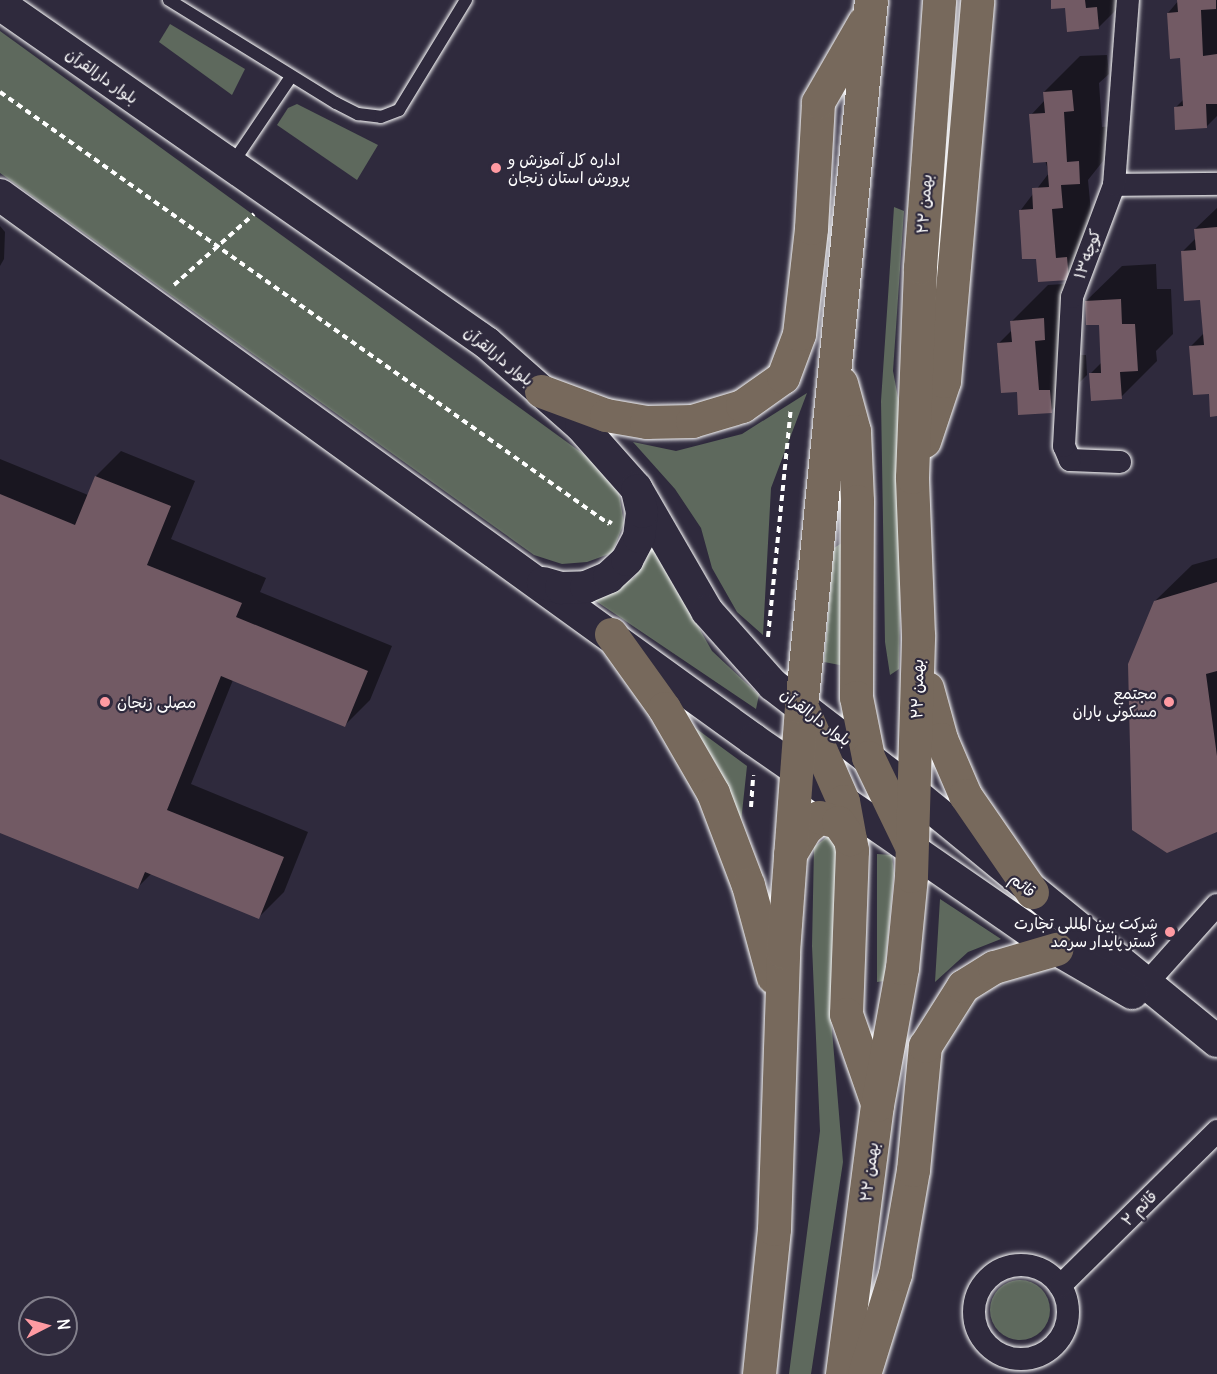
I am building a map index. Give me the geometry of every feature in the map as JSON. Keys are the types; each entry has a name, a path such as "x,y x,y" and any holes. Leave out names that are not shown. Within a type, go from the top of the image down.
{"highway":[{"name":"۲۲ بهمن","path":"842,1374 877,1105 902,968 912,848 918,652 912,477 920,267 939,0"},
{"path":"912,477 944,381 977,0"},
{"path":"759,1374 774,1229 781,1007 801,707 870,6"},
{"path":"541,391 606,415 646,422 692,422 742,406 783,377 799,334 811,228 818,102 870,6"},
{"path":"835,358 854,431 856,697 868,757 912,848"},
{"path":"611,634 664,708 713,793 748,885 781,1007"},
{"path":"918,652 941,739 965,795 1032,892"},
{"path":"801,707 843,801 850,838 846,1014 877,1105"},
{"path":"790,854 805,829 819,817 838,822 850,838"},
{"path":"864,1374 895,1274 913,1170 925,1046 963,986 994,967 1056,949"}],"main road":[{"name":"بلوار دارالقرآن","path":"0,4 487,343 581,426 636,488 707,612 764,675 801,707 915,794"},
{"path":"0,195 611,634 754,740 912,848"},
{"path":"536,581 561,588 586,587 609,577 627,560 639,537 642,512 636,488"},
{"name":"قائم","path":"915,794 1217,1041"},
{"name":"قائم","path":"912,848 1056,949 1217,1041"}],"street":[{"name":"کوچه۱۳","path":"1120,462 1070,460 1064,446 1072,297 1114,185 1128,0"},
{"path":"1114,185 1217,184"},
{"path":"1146,984 1217,905"},
{"name":"قائم ۲","path":"1060,1286 1217,1131"},
{"path":"1025,1264 1045,1271 1060,1286 1068,1306 1066,1327 1055,1345 1037,1357 1017,1359 997,1353 981,1338 974,1318 976,1297 987,1279 1004,1267 1025,1264"}],"lane":[{"path":"169,0 290,78 358,114 381,117 399,110 466,0"},
{"path":"231,165 290,78"}],"path":[{"path":"0,92 609,524 636,488"},
{"path":"152,305 275,196"},
{"path":"764,675 792,403"},
{"path":"751,810 754,740"}],"green space":[{"path":"170,24 245,69 232,95 159,42"},
{"path":"0,31 593,461 619,493 624,523 612,553 587,562 562,564 534,555 0,173"},
{"path":"297,104 378,145 357,180 277,125 288,108"},
{"path":"894,207 904,211 893,371 903,424 899,669 890,675 885,642 881,401"},
{"path":"807,393 771,488 763,635 737,612 712,568 701,528 675,489 633,442 676,451 742,434"},
{"path":"649,539 712,651 759,695 756,709 584,593 609,591 634,578 646,560"},
{"path":"848,539 845,666 824,662 834,548"},
{"path":"694,727 747,766 741,822 719,769"},
{"path":"832,833 841,846 831,1018 843,1162 811,1374 789,1374 820,1131 812,946 814,847"},
{"path":"877,854 892,855 894,873 884,981 877,982"},
{"path":"940,899 1001,939 968,952 935,982"},
{"path":"1014,1280 1026,1280 1037,1285 1045,1293 1050,1310 1048,1322 1037,1335 1026,1340 1014,1340 1003,1335 995,1327 990,1316 990,1304 995,1293 1003,1285"}],"building":[{"path":"1051,0 1085,0 1086,8 1097,7 1099,29 1067,32 1065,8 1051,9"},
{"path":"1177,0 1216,0 1216,9 1201,10 1203,56 1217,54 1217,104 1206,104 1207,128 1175,130 1174,107 1183,106 1180,58 1170,59 1167,13 1178,12"},
{"path":"1072,90 1074,111 1064,112 1067,162 1079,161 1080,184 1061,185 1063,208 1052,209 1056,258 1067,257 1069,280 1038,282 1036,259 1022,259 1019,210 1033,209 1032,188 1049,187 1047,162 1033,163 1029,114 1045,113 1043,92"},
{"path":"1217,227 1217,416 1210,417 1209,394 1193,395 1189,346 1204,345 1200,300 1184,301 1181,251 1196,250 1194,229"},
{"path":"1121,299 1122,324 1135,324 1138,371 1120,372 1122,399 1091,401 1089,373 1101,373 1099,325 1086,325 1085,301"},
{"path":"1044,318 1045,340 1035,341 1039,390 1050,390 1052,413 1018,415 1017,392 1001,393 997,343 1012,342 1010,321"},
{"name":"مصلی زنجان","path":"95,476 171,506 147,565 242,603 236,617 368,671 345,727 221,676 167,810 284,857 259,919 145,872 138,889 0,833 0,494 75,525"},
{"name":"مجتمع مسکونی باران","path":"1217,582 1217,671 1206,674 1217,756 1217,832 1167,853 1132,830 1128,664 1154,601"}],"place":[{"name":"اداره کل آموزش و پرورش استان زنجان","path":"496,168"},
{"name":"مصلی زنجان","path":"105,702"},
{"name":"مجتمع مسکونی باران","path":"1169,702"},
{"name":"شرکت بین المللی تجارت گستر پایدار سرمد","path":"1170,932"}]}
